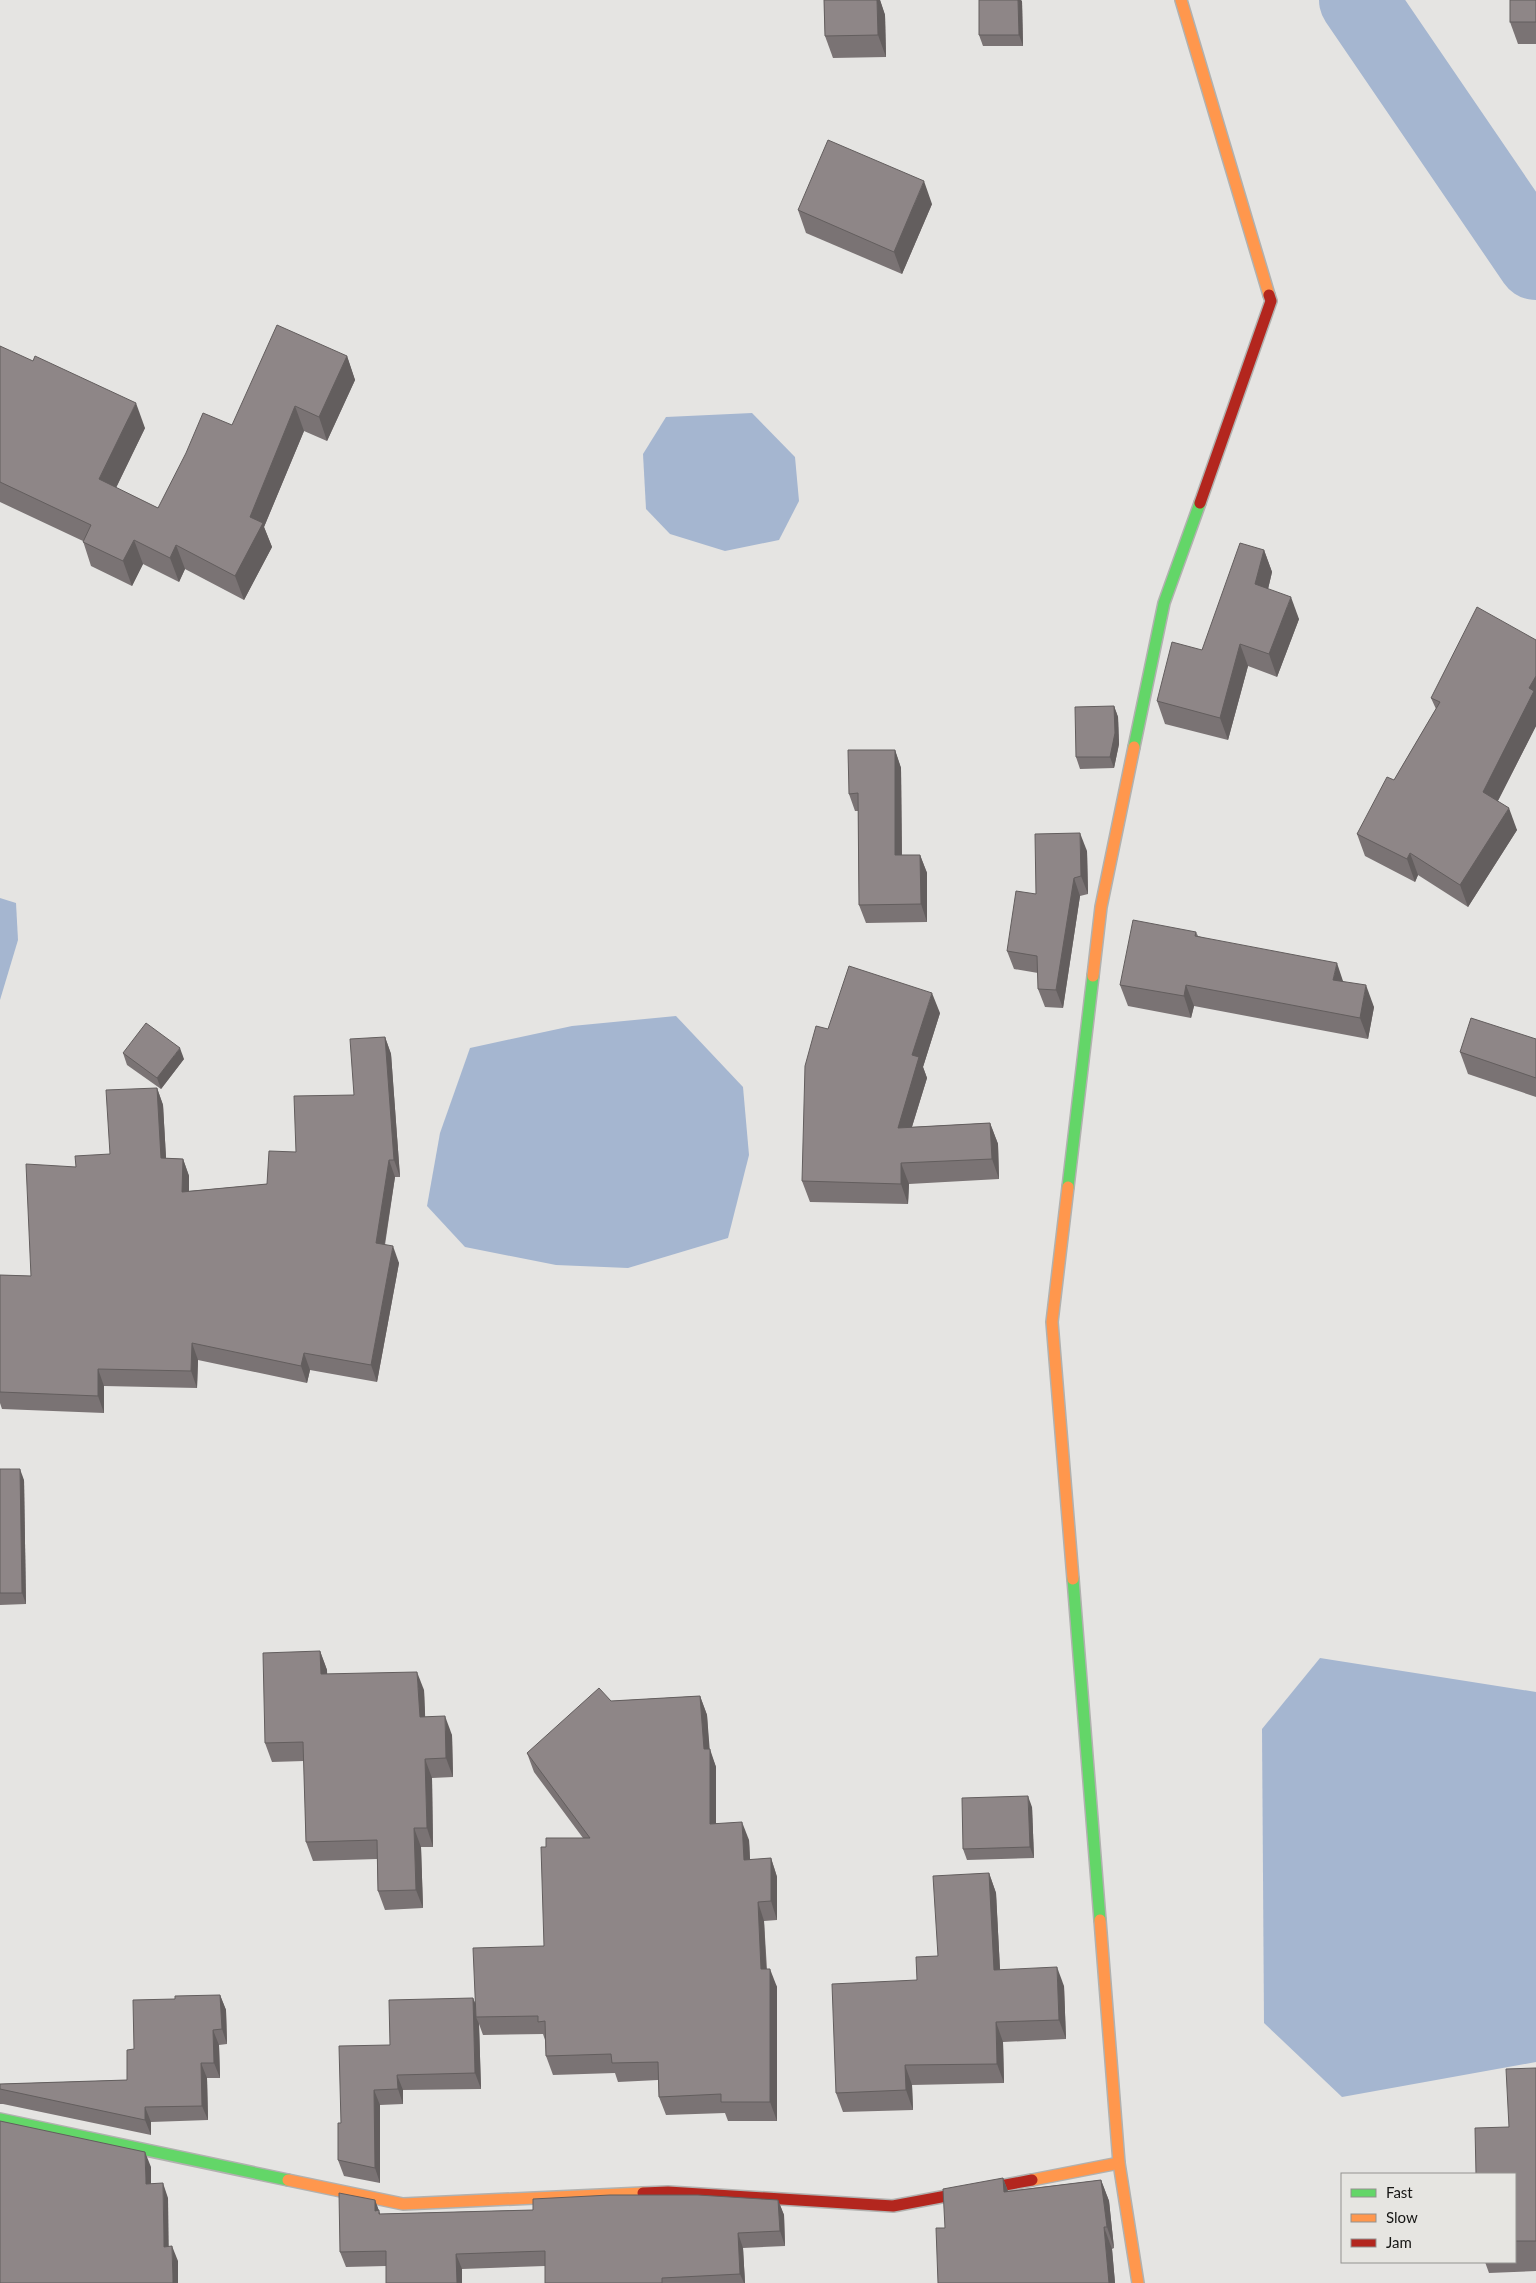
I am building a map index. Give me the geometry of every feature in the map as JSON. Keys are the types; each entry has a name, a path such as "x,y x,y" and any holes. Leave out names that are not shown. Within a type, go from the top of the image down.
{"street":[{"path":"1138,2283 1119,2163 1052,1322 1101,907 1164,603 1272,301 1181,0"},
{"path":"0,2119 403,2204 668,2192 893,2206 1119,2163"}],"water":[{"path":"752,413 795,457 799,501 779,540 725,551 670,534 646,509 643,454 666,417"},
{"path":"0,898 16,903 18,940 0,1000"},
{"path":"676,1016 743,1087 749,1155 728,1238 628,1268 556,1265 465,1247 427,1206 440,1133 470,1048 572,1026"},
{"path":"1320,1658 1536,1692 1536,2062 1342,2097 1264,2023 1262,1729"}],"building":[{"path":"824,0 877,0 878,35 825,36"},
{"path":"979,0 1018,0 1019,35 979,35"},
{"path":"1510,0 1536,0 1536,22 1510,22"},
{"path":"828,140 924,181 894,252 798,210"},
{"path":"277,325 347,356 319,417 295,406 250,517 263,523 235,576 176,545 170,558 134,540 123,561 83,542 91,525 0,482 0,346 33,361 35,356 136,403 99,479 158,508 186,453 203,413 232,425"},
{"path":"1240,543 1264,550 1255,584 1291,597 1269,654 1240,644 1220,718 1157,701 1172,642 1202,650"},
{"path":"1477,607 1536,640 1536,676 1529,688 1534,691 1483,792 1509,808 1460,885 1410,853 1407,859 1357,834 1387,777 1394,780 1440,702 1431,698"},
{"path":"1114,706 1115,733 1110,757 1076,757 1075,707"},
{"path":"848,750 895,750 895,855 920,855 921,904 859,905 858,793 849,794"},
{"path":"1080,833 1081,876 1074,878 1056,990 1038,989 1037,956 1007,951 1016,891 1036,894 1035,834"},
{"path":"1133,920 1196,932 1195,936 1337,963 1333,980 1366,985 1360,1018 1186,985 1184,996 1120,985"},
{"path":"849,966 932,993 912,1055 919,1057 898,1128 990,1123 992,1159 901,1163 901,1184 802,1181 805,1066 816,1026 828,1029"},
{"path":"1471,1018 1536,1039 1536,1078 1460,1052"},
{"path":"146,1023 180,1048 157,1078 123,1053"},
{"path":"385,1037 394,1160 389,1160 376,1243 393,1246 371,1365 304,1353 301,1366 192,1343 191,1371 98,1369 98,1396 0,1392 0,1275 31,1276 26,1164 76,1167 75,1156 110,1154 106,1090 157,1088 161,1158 183,1159 182,1192 267,1184 269,1151 296,1152 294,1096 354,1095 350,1039"},
{"path":"0,1469 20,1469 22,1593 0,1593"},
{"path":"320,1651 321,1674 417,1672 420,1717 445,1716 446,1758 425,1759 427,1828 414,1828 416,1890 378,1891 377,1840 306,1842 303,1742 265,1743 263,1653"},
{"path":"599,1688 611,1701 700,1696 704,1749 710,1749 710,1824 742,1822 744,1860 771,1858 771,1901 758,1902 761,1969 770,1969 770,2102 721,2102 721,2094 659,2097 658,2062 612,2063 611,2054 546,2056 545,2021 538,2022 538,2016 476,2017 473,1948 544,1946 541,1847 546,1847 546,1838 590,1838 527,1753"},
{"path":"1028,1796 1030,1847 963,1849 962,1798"},
{"path":"989,1873 994,1970 1057,1967 1059,2020 996,2022 997,2064 905,2065 906,2090 836,2093 832,1984 917,1980 916,1957 938,1956 933,1876"},
{"path":"220,1995 222,2029 213,2030 214,2063 201,2063 202,2106 145,2107 145,2120 0,2089 0,2084 127,2080 127,2050 134,2049 133,2000 175,1999 175,1996"},
{"path":"473,1998 475,2073 397,2075 398,2089 374,2090 375,2168 338,2160 338,2123 341,2123 339,2046 390,2045 389,2000"},
{"path":"1536,2068 1536,2241 1516,2241 1516,2173 1476,2173 1475,2128 1509,2127 1506,2069"},
{"path":"0,2121 145,2152 146,2184 163,2183 164,2247 172,2246 173,2283 0,2283"},
{"path":"1003,2178 1004,2192 1101,2180 1107,2227 1104,2227 1109,2283 938,2283 936,2228 945,2228 943,2189"},
{"path":"339,2193 375,2200 375,2211 379,2210 379,2214 533,2210 533,2199 610,2195 698,2195 778,2200 780,2231 738,2233 740,2274 662,2278 662,2283 545,2283 545,2251 456,2254 457,2283 386,2283 386,2251 340,2252"}],"waterway":[{"path":"1358,0 1536,261"}],"traffic: fast":[{"path":"1134,747 1164,603 1200,503"},
{"path":"1068,1187 1093,976"},
{"path":"1073,1579 1100,1920"},
{"path":"0,2119 288,2180"}],"traffic: slow":[{"path":"1181,0 1269,295"},
{"path":"1093,976 1101,907 1134,747"},
{"path":"1068,1187 1052,1322 1073,1579"},
{"path":"1100,1920 1119,2163 1138,2283"},
{"path":"1032,2180 1119,2163"},
{"path":"288,2180 403,2204 643,2193"}],"traffic: jam":[{"path":"1200,503 1271,301 1269,295"},
{"path":"643,2193 668,2192 893,2206 1032,2180"}]}
